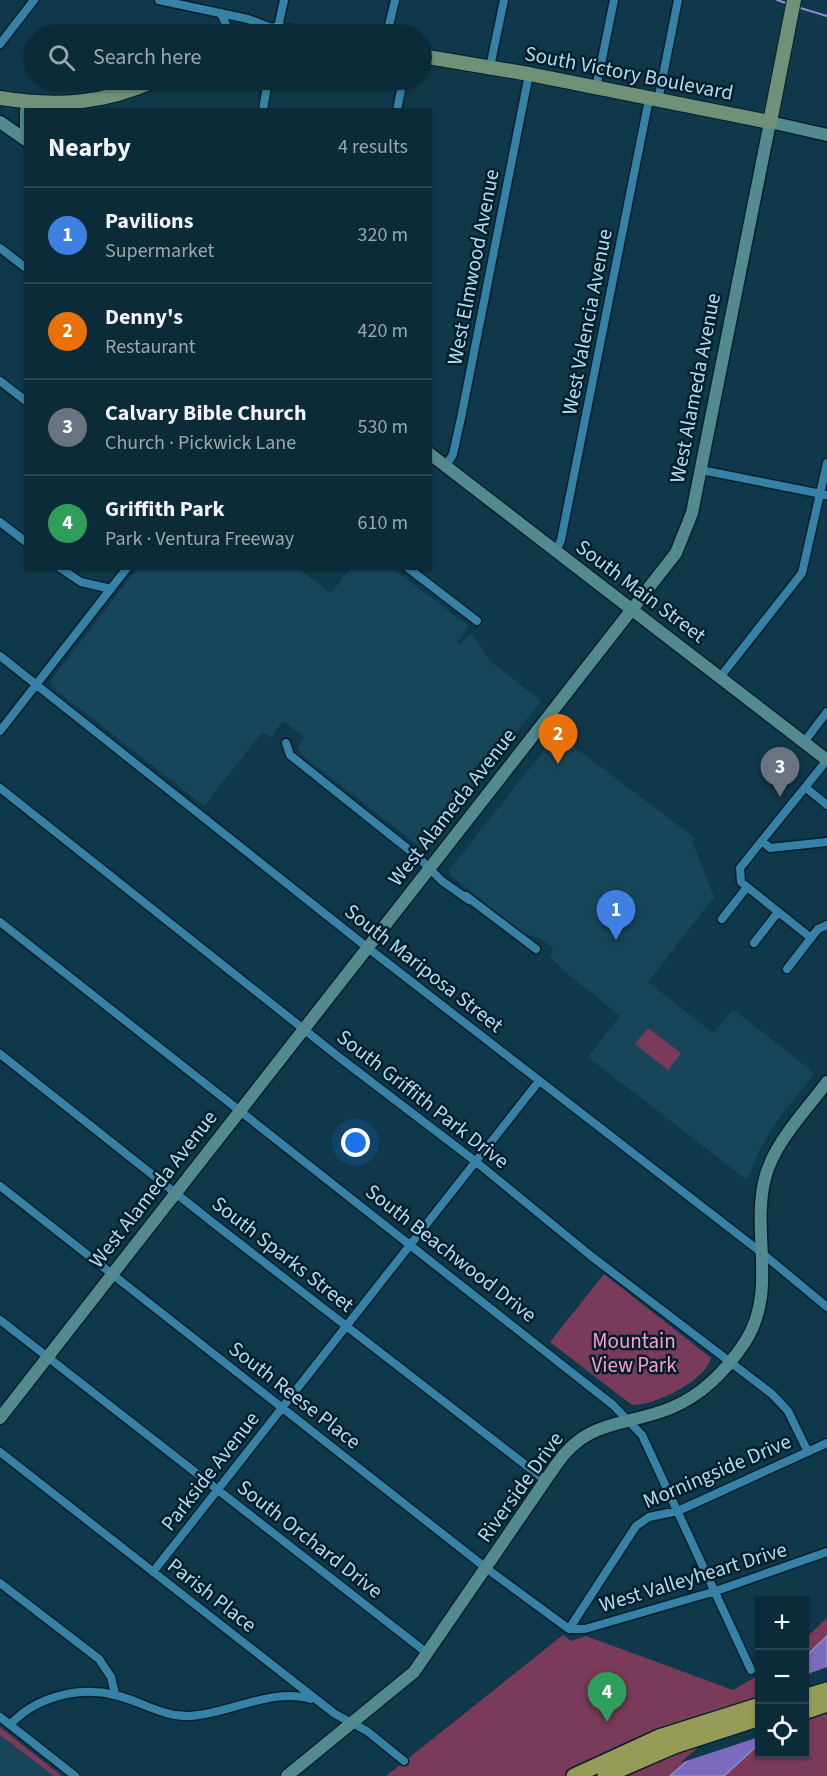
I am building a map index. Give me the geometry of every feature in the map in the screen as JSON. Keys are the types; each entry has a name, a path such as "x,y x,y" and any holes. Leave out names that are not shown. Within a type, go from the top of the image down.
{"highway":[{"path":"809,1688 827,1683"},
{"path":"605,1776 755,1707"},
{"path":"594,1776 625,1760 755,1713"},
{"path":"574,1776 659,1737 755,1719"},
{"path":"622,1776 755,1727"}],"main road":[{"name":"West Alameda Avenue","path":"0,1418 668,566 682,542 701,470 794,0"},
{"name":"South Victory Boulevard","path":"432,58 529,74 827,135"},
{"path":"0,98 26,107 60,105 93,101 126,90"},
{"path":"0,122 24,139"},
{"name":"South Main Street","path":"432,456 721,676 827,760"},
{"name":"Riverside Drive","path":"287,1776 408,1678 568,1448 583,1436 627,1419 646,1417 683,1402 704,1389 731,1361 757,1320 763,1288 761,1204 768,1168 784,1139 827,1082"}],"street":[{"path":"0,44 34,0"},
{"path":"160,0 221,13 253,24"},
{"path":"279,24 284,0"},
{"path":"389,24 395,0"},
{"path":"490,68 504,0"},
{"path":"596,88 614,0"},
{"name":"West Valencia Avenue","path":"556,552 561,540 654,100 678,0"},
{"path":"221,13 226,24"},
{"name":"West Elmwood Avenue","path":"446,466 453,454 461,417 529,74"},
{"path":"263,108 266,90"},
{"path":"397,108 401,90"},
{"path":"0,248 24,266"},
{"path":"0,381 24,399"},
{"path":"721,676 802,573 824,494 827,463"},
{"path":"701,470 824,494"},
{"path":"0,522 24,540"},
{"path":"63,570 81,582 111,589"},
{"path":"0,731 125,570"},
{"path":"411,570 477,621"},
{"name":"South Mariposa Street","path":"0,656 368,948 762,1253 827,1307"},
{"path":"804,742 827,712"},
{"path":"286,743 290,755 442,879 536,949"},
{"path":"811,938 741,882 740,868 827,760"},
{"path":"805,787 827,805"},
{"name":"South Griffith Park Drive","path":"0,788 475,1161 591,1256 731,1361 784,1405 808,1452"},
{"path":"762,841 770,848 827,842"},
{"path":"722,919 747,887"},
{"path":"754,943 778,912"},
{"name":"South Beachwood Drive","path":"0,922 590,1385 627,1419 642,1435 751,1670"},
{"path":"787,969 818,929 827,925"},
{"name":"South Sparks Street","path":"0,1054 545,1480"},
{"name":"Parkside Avenue","path":"153,1572 539,1081"},
{"name":"South Reese Place","path":"0,1186 486,1568 569,1629"},
{"name":"South Orchard Drive","path":"0,1320 427,1653"},
{"name":"Morningside Drive","path":"569,1629 636,1526 649,1517 678,1511 827,1443"},
{"name":"Parish Place","path":"0,1452 317,1700 352,1724 367,1731 404,1761"},
{"name":"West Valleyheart Drive","path":"569,1629 585,1629 716,1592 827,1552"},
{"path":"0,1583 99,1659 111,1677 115,1694"},
{"path":"10,1725 24,1711 36,1704 67,1694 115,1694 166,1713 191,1716 288,1696 317,1700"},
{"path":"0,1717 75,1776"}],"shaded area":[{"path":"136,570 300,570 331,593 349,570 394,570 469,626 457,642 460,645 471,633 490,661 541,701 425,848 421,848 306,758 297,749 304,737 283,721 271,737 262,732 204,806 52,687 50,681"},
{"path":"557,734 695,838 692,841 714,897 648,982 713,1033 733,1009 814,1073 777,1121 760,1149 747,1180 588,1057 620,1016 563,970 550,956 553,948 547,942 541,938 524,934 450,875 449,870"},
{"path":"827,1636 827,1683 809,1699 809,1653"},
{"path":"755,1701 755,1748 724,1776 670,1776"},
{"path":"0,1727 62,1776 0,1776"}],"green space":[{"path":"648,1028 681,1053 668,1070 635,1044"},
{"name":"Mountain View Park","path":"604,1274 711,1358 700,1375 666,1396 632,1405 550,1342"},
{"path":"827,1618 827,1776 386,1776 563,1635 571,1641 586,1636 733,1690 755,1677 755,1758 809,1758 809,1635"},
{"path":"0,1727 62,1776 54,1776 0,1735"}],"pier":[{"path":"827,1667 827,1687 809,1702 809,1674"},
{"path":"755,1698 755,1738 680,1763"}],"waterway":[{"path":"777,0 789,4"},
{"path":"797,7 827,16"}],"place":[{"name":"Denny's","path":"558,764"},
{"name":"Calvary Bible Church","path":"780,797"},
{"name":"Pavilions","path":"616,940"},
{"name":"Griffith Park","path":"607,1722"}]}
